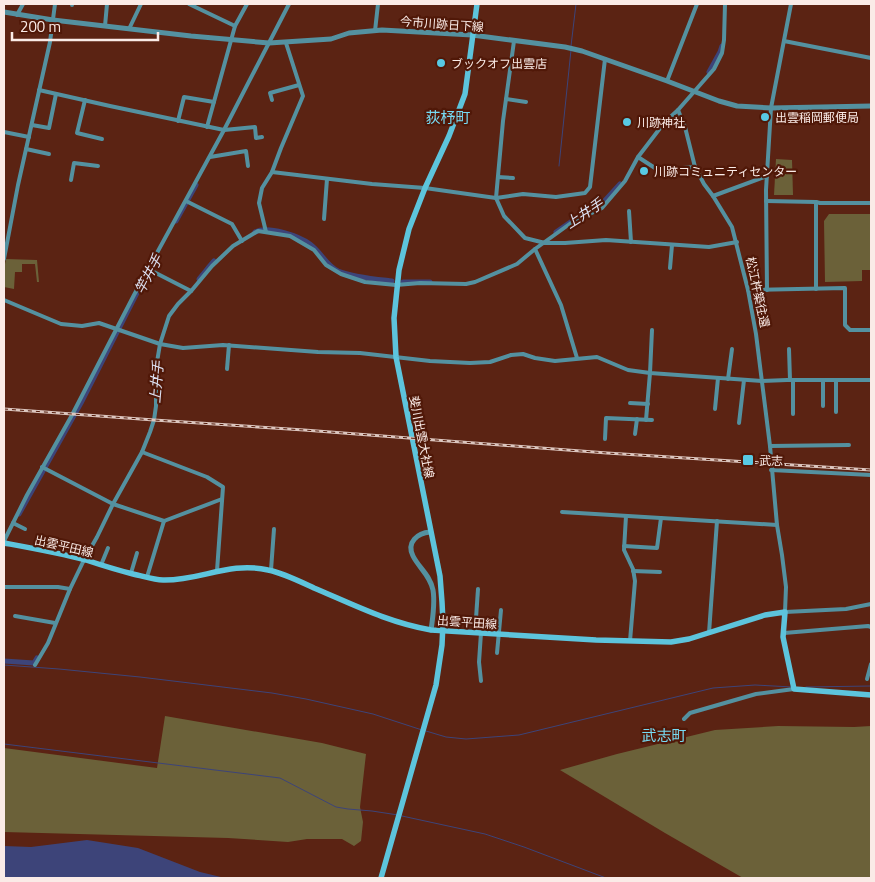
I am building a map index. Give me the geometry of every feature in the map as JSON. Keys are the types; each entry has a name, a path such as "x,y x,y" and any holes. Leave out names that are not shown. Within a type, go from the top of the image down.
{"main road":[{"name":"斐川出雲大社線","path":"381,878 436,685 443,623 440,576 396,357 394,318 396,285 409,229 465,94 477,4"},
{"name":"出雲平田線","path":"4,542 161,580 188,578 217,570 240,567 270,570 375,615 431,630 630,642 670,642 689,639 765,616 785,612"},
{"path":"785,612 783,637 794,687 871,695"}],"street":[{"path":"17,15 23,4"},
{"path":"4,259 50,42 55,4"},
{"path":"105,26 107,4"},
{"path":"129,29 141,4"},
{"path":"189,4 235,26"},
{"path":"207,127 235,26 247,4"},
{"path":"4,542 148,269 224,130 289,4"},
{"path":"375,31 378,4"},
{"path":"667,81 697,4"},
{"path":"35,665 48,643 84,560 142,452 150,432 156,406 156,368 160,344 169,316 232,246 258,231 290,236 314,250 326,266 340,274 365,282 396,285 420,283 466,284 517,264 571,223 602,208 625,181 638,157 664,123 714,69 722,52 726,4"},
{"path":"767,290 766,201 771,108 791,4"},
{"name":"今市川跡日下線","path":"4,12 129,29 269,43 331,39 349,33 391,30 472,35 565,47 667,81 719,102 737,106 771,108 871,106"},
{"path":"514,40 496,198 504,216 525,238 564,243 606,240 709,247 737,242"},
{"path":"784,41 871,58"},
{"path":"266,232 259,203 262,188 272,172 303,96 286,43"},
{"path":"272,172 372,184 425,188 496,198 523,194 556,197 585,193 590,186 605,59"},
{"path":"272,100 270,94 299,85"},
{"path":"39,90 224,130 255,127 256,138 262,137"},
{"path":"32,125 49,128 56,94"},
{"path":"178,121 184,97 214,102"},
{"path":"506,99 526,102"},
{"path":"85,100 77,134 102,139"},
{"name":"松江杵築往還","path":"678,110 685,128 695,167 732,227 748,290 756,334 770,446 777,525 786,587 785,612"},
{"path":"4,132 29,137"},
{"path":"26,149 49,154"},
{"path":"210,156 246,151 248,166"},
{"path":"638,157 658,170 695,167"},
{"path":"71,180 74,163 98,166"},
{"path":"713,196 767,176"},
{"path":"498,178 513,178"},
{"path":"324,218 328,179"},
{"path":"186,201 232,224 242,241"},
{"path":"766,201 871,203"},
{"path":"816,202 816,289"},
{"path":"629,210 631,242"},
{"path":"670,268 672,245"},
{"path":"535,249 561,306 577,358"},
{"path":"148,269 191,291"},
{"path":"748,290 845,288 845,325 850,330 871,330"},
{"path":"4,300 61,324 82,326 99,323 160,344 183,348 229,345 318,352 360,353 430,361 470,363 490,362 511,355 523,354 555,361 597,357 628,370 650,374 762,381 871,380"},
{"path":"646,420 652,330"},
{"path":"227,369 229,345"},
{"path":"728,379 732,349"},
{"path":"789,349 793,414"},
{"path":"715,408 718,378"},
{"path":"739,424 744,380"},
{"path":"823,380 823,406"},
{"path":"836,380 836,412"},
{"path":"630,403 648,404"},
{"path":"605,439 606,418 652,420"},
{"path":"635,434 637,419"},
{"path":"770,446 849,445"},
{"path":"142,452 207,477 223,487 217,570"},
{"path":"42,468 113,504 164,521 222,499"},
{"path":"771,470 871,475"},
{"path":"562,512 777,525"},
{"path":"626,516 624,550 635,581 630,642"},
{"path":"624,546 657,548 661,518"},
{"path":"147,577 164,521"},
{"path":"709,633 717,521"},
{"path":"13,523 25,529"},
{"path":"270,570 274,529"},
{"path":"430,532 423,532 417,535 412,546 412,552 430,581 433,592 431,630"},
{"path":"101,565 108,548"},
{"path":"131,574 137,553"},
{"path":"633,571 660,572"},
{"path":"4,587 58,587 70,589"},
{"path":"478,589 479,662 482,681"},
{"path":"785,612 846,609 871,604"},
{"path":"497,653 501,610"},
{"path":"15,616 56,623"},
{"path":"784,633 868,626 871,628"},
{"path":"867,679 871,664"},
{"path":"684,719 690,713 756,694 794,687"}],"shaded area":[{"path":"776,159 792,160 793,195 774,195"},
{"path":"829,214 871,214 871,270 862,270 862,281 825,282 824,221"},
{"path":"6,259 37,260 39,282 37,282 35,264 22,264 22,272 15,272 14,289 4,287"},
{"path":"165,716 322,743 366,754 360,807 363,822 361,841 354,846 342,839 307,839 288,842 228,838 4,832 4,748 157,768"},
{"path":"778,726 871,726 871,878 743,878 560,770 715,730"}],"water":[{"path":"87,840 138,848 200,872 225,878 4,878 4,846 31,847"}],"waterway":[{"path":"571,46 576,4"},
{"name":"上井手","path":"709,72 722,46"},
{"path":"559,166 571,50"},
{"name":"上井手","path":"586,214 599,207 620,184"},
{"name":"竿井手","path":"176,221 196,185"},
{"name":"上井手","path":"556,232 572,221"},
{"name":"上井手","path":"255,232 268,230 291,235 310,244 338,271 392,281"},
{"name":"上井手","path":"199,279 214,261"},
{"name":"竿井手","path":"19,514 81,403 143,281"},
{"name":"上井手","path":"403,282 430,282"},
{"name":"上井手","path":"4,661 34,663 37,658"},
{"path":"4,665 140,677 272,693 373,714 422,730"},
{"path":"426,731 446,737 466,739 519,735 713,688 755,685 792,687"},
{"path":"806,687 871,686"},
{"path":"4,744 280,778 336,807 398,815"},
{"path":"402,816 485,834 606,878"}],"railway":[{"path":"4,409 607,453 871,470"}],"place":[{"name":"ブックオフ出雲店","path":"441,63"},
{"name":"出雲稲岡郵便局","path":"765,117"},
{"name":"川跡神社","path":"627,122"},
{"name":"川跡コミュニティセンター","path":"644,171"},
{"name":"武志","path":"748,460"}],"district":[{"name":"荻杼町","path":"448,117"},
{"name":"武志町","path":"664,735"}]}
